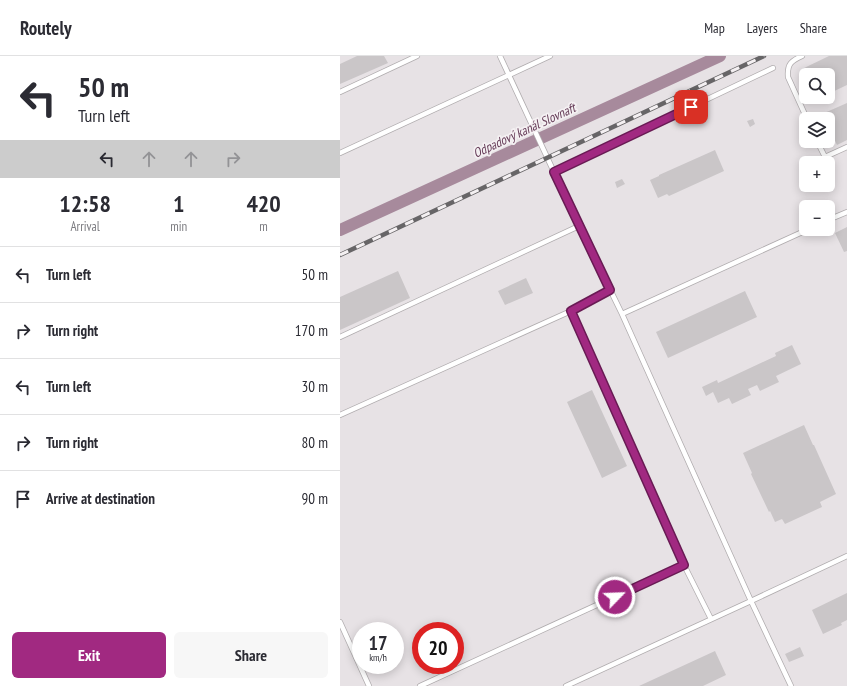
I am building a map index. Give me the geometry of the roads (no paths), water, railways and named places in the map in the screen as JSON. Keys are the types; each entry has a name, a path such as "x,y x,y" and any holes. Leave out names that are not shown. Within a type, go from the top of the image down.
{"lane":[{"path":"340,92 417,56"},
{"path":"500,56 579,226 622,314 751,601 791,686"},
{"path":"340,153 550,56"},
{"path":"802,56 793,60 787,69 788,77 804,112"},
{"path":"554,172 773,68"},
{"path":"820,148 825,157 847,147"},
{"path":"835,217 847,212"},
{"path":"340,337 579,226"},
{"path":"622,314 799,234"},
{"path":"340,415 571,311 610,290"},
{"path":"571,311 684,565 711,619"},
{"path":"566,686 847,556"},
{"path":"420,686 684,565"},
{"path":"340,622 369,686"}],"waterway":[{"name":"Odpadový kanál Slovnaft","path":"340,230 720,56"}],"railway":[{"path":"340,255 764,56"}]}
